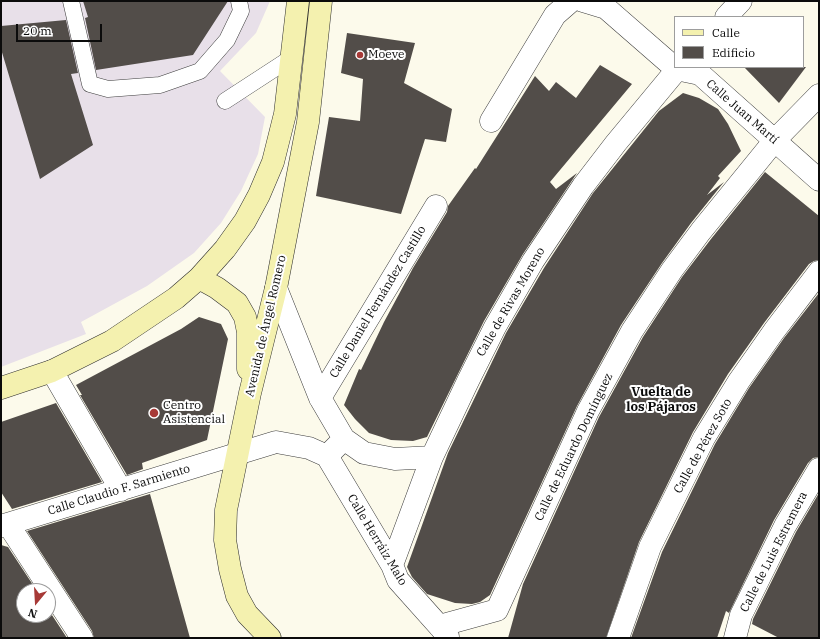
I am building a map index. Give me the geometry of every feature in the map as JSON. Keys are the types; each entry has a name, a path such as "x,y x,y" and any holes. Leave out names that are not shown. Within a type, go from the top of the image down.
{"main road":[{"path":"1,388 52,370 112,341 176,298 199,278 225,248 245,221 259,195 273,162 285,114 298,1"},
{"name":"Avenida de Ángel Romero","path":"270,638 247,614 237,596 225,540 226,510 250,393 276,288 308,122 321,1"},
{"path":"199,278 217,288 237,303 245,317 248,332 247,347 250,393"}],"street":[{"path":"491,121 555,15 571,1"},
{"name":"Calle Juan Martí","path":"583,1 606,8 674,65"},
{"path":"727,16 741,1"},
{"name":"Calle Juan Martí","path":"678,68 700,74 819,180"},
{"name":"Calle de Rivas Moreno","path":"392,565 432,457 495,327 533,261 583,186 616,143 678,68"},
{"name":"Calle de Eduardo Domínguez","path":"444,632 497,610 588,411 632,331 672,270 689,248 775,140 819,95"},
{"name":"Calle Daniel Fernández Castillo","path":"320,398 436,206"},
{"name":"Calle de Pérez Soto","path":"618,638 650,547 704,438 774,331 819,272"},
{"path":"276,288 320,398 344,439 364,453 395,459 432,457"},
{"path":"52,370 121,490"},
{"path":"327,456 344,439"},
{"name":"Calle Claudio F. Sarmiento","path":"5,525 276,442 309,448 327,456"},
{"name":"Calle Herráiz Malo","path":"327,456 392,565 398,580 444,632"},
{"name":"Calle de Luis Estremera","path":"735,638 741,616 785,526 819,469"},
{"path":"5,525 82,638"}],"lane":[{"path":"71,1 90,84 108,89 160,85 200,71 227,40 241,11 239,1"},
{"path":"225,101 292,58"}],"shaded area":[{"path":"1,1 270,1 256,33 220,71 265,117 258,154 241,191 221,223 194,253 147,286 81,322 86,334 1,367"}],"building":[{"path":"83,1 228,1 193,55 96,70 85,18 88,17"},
{"path":"66,20 78,73 71,74 93,145 40,179 1,49 1,26"},
{"path":"347,33 415,43 404,83 452,109 446,142 425,139 401,214 316,196 329,117 360,121 363,79 341,73"},
{"path":"600,65 632,84 550,182 556,189 577,173 523,254 484,321 427,437 413,441 391,440 369,433 344,405 359,369 361,370 384,322 413,268 447,212 448,206 475,168 476,169 535,76 549,91 556,82 576,98"},
{"path":"806,67 779,103 745,68"},
{"path":"683,93 699,98 718,109 728,124 741,151 718,176 720,178 707,195 724,182 691,223 662,263 621,325 577,406 490,595 480,602 472,604 455,603 427,594 412,577 407,567 448,453 506,333 544,268 593,193 659,111"},
{"path":"765,172 819,216 819,260 809,264 764,323 728,374 693,432 639,542 606,638 508,638 523,584 599,417 643,337 682,277"},
{"path":"819,293 819,457 813,458 808,463 774,520 729,613 726,611 717,638 631,638 662,552 715,444 749,388 784,338"},
{"name":"Centro Asistencial","path":"199,317 221,324 228,339 207,440 142,463 143,469 127,475 80,395 82,395 76,385 181,329"},
{"path":"56,403 102,482 12,509 1,492 1,422"},
{"path":"819,493 819,638 779,638 752,624 753,619 796,532"},
{"path":"150,494 190,638 94,638 92,631 27,531"},
{"path":"1,545 8,547 32,583 16,583 16,623 56,623 56,621 67,638 1,638"}],"place":[{"name":"Moeve","path":"360,55"},
{"name":"Centro Asistencial","path":"154,413"}],"district":[{"name":"Vuelta de los Pájaros","path":"661,400"}]}
